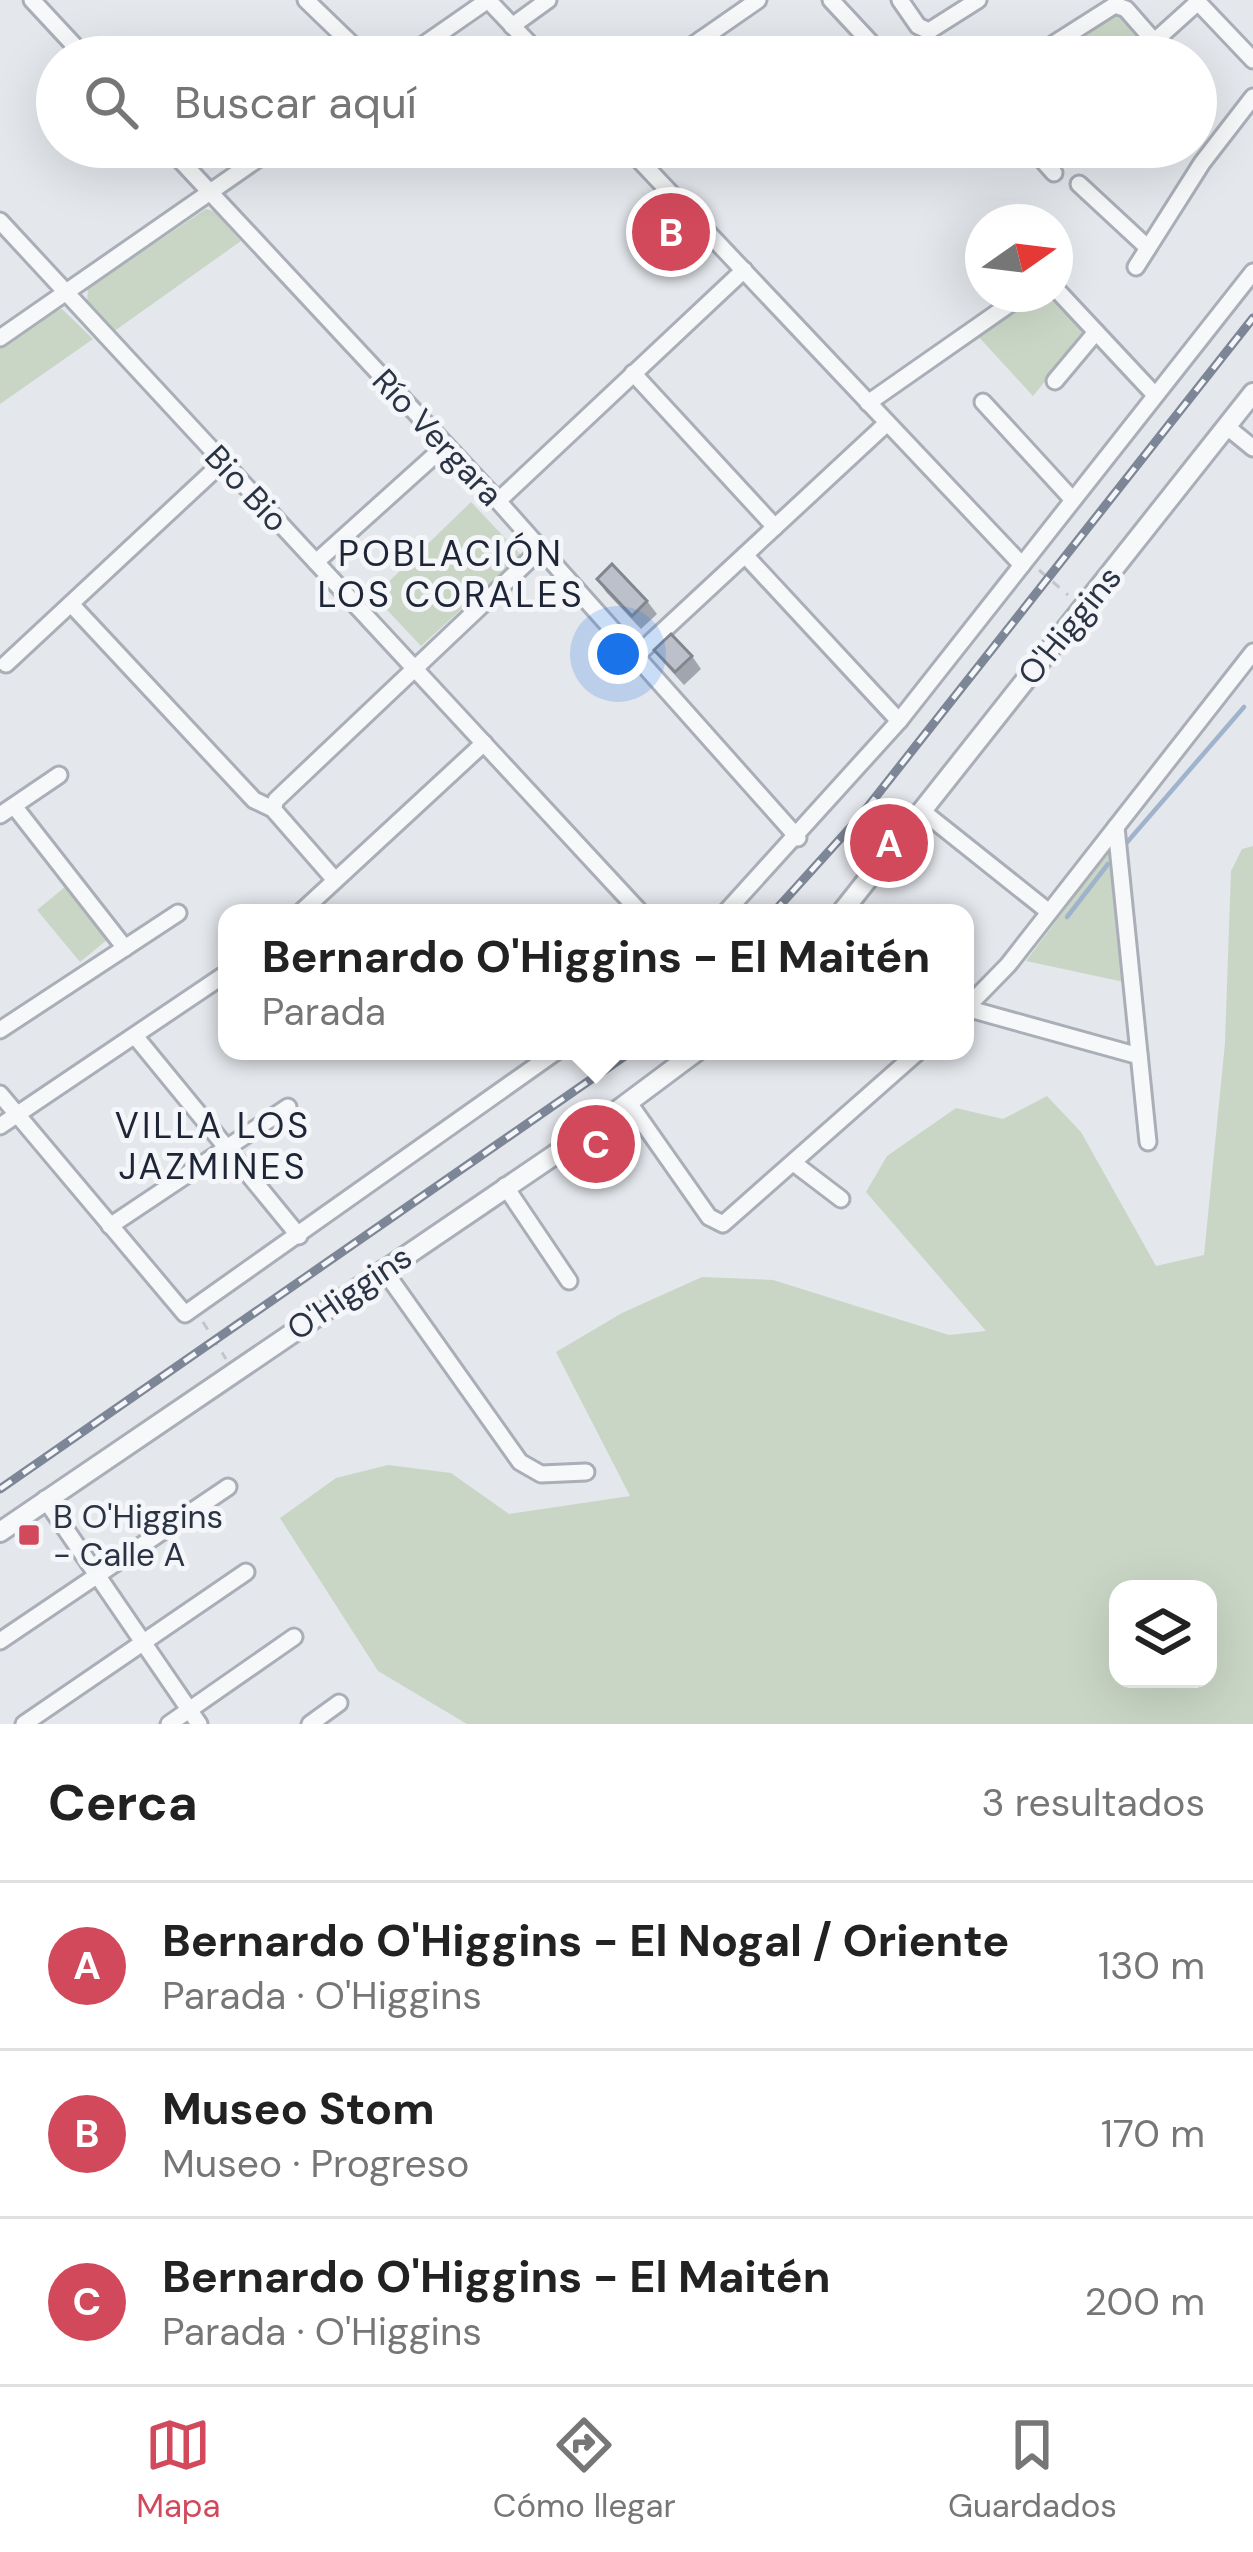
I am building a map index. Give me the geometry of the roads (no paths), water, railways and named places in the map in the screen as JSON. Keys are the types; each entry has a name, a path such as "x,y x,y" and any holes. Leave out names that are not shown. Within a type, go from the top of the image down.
{"street":[{"path":"32,0 65,36"},
{"path":"306,0 343,36"},
{"path":"436,36 488,0 522,36"},
{"path":"512,26 548,0"},
{"path":"706,36 758,0"},
{"path":"831,0 864,36"},
{"path":"900,0 918,26 929,31 978,0"},
{"path":"1159,36 1197,1 1253,59"},
{"path":"1066,36 1114,5 1126,9 1150,36"},
{"path":"1217,145 1253,98"},
{"name":"Río Vergara","path":"187,168 498,500 798,838"},
{"path":"0,338 244,168"},
{"path":"647,168 1022,565"},
{"path":"1051,168 1054,172"},
{"path":"1136,268 1199,168"},
{"path":"1079,184 1148,248"},
{"name":"Bio Bio","path":"0,221 633,904"},
{"path":"498,500 743,270"},
{"path":"734,904 899,721 1253,272"},
{"path":"1073,307 1155,395"},
{"path":"868,403 998,312"},
{"path":"1055,381 1096,332"},
{"path":"633,374 775,527"},
{"name":"O'Higgins","path":"848,904 1253,393"},
{"path":"983,402 1073,500"},
{"path":"636,656 887,423"},
{"path":"1226,426 1253,448"},
{"path":"316,562 446,446"},
{"path":"6,664 223,462"},
{"path":"273,809 276,800 541,549"},
{"path":"745,555 899,721"},
{"path":"70,604 254,800 273,809 335,880"},
{"path":"974,999 1251,663"},
{"path":"310,904 484,743"},
{"path":"59,775 7,810 125,948"},
{"path":"921,810 1048,912"},
{"path":"1116,827 1148,1142"},
{"path":"0,1030 178,913"},
{"path":"0,1126 218,979"},
{"path":"974,1010 1139,1056"},
{"path":"135,1036 298,1237"},
{"path":"0,1094 185,1314 544,1060"},
{"name":"O'Higgins","path":"0,1532 685,1060"},
{"path":"629,1103 719,1224 734,1220 909,1060"},
{"path":"110,1226 288,1107"},
{"path":"796,1164 842,1198"},
{"path":"505,1186 569,1281"},
{"path":"383,1269 520,1462 549,1475 586,1472"},
{"path":"0,1641 228,1487"},
{"path":"45,1499 194,1717"},
{"path":"24,1724 246,1573"},
{"path":"169,1724 194,1717 294,1637"},
{"path":"310,1724 339,1703"}],"waterway":[{"path":"1123,847 1244,707"},
{"path":"1067,917 1108,864"}],"railway":[{"path":"781,904 859,818 1253,318"},
{"path":"0,1489 619,1060"}],"place":[{"name":"Museo Stom","path":"671,232"},
{"name":"Bernardo O'Higgins - El Nogal / Oriente","path":"889,843"},
{"name":"Bernardo O'Higgins - El Maitén","path":"596,1144"},
{"name":"B O'Higgins - Calle A","path":"29,1535"}],"district":[{"name":"POBLACIÓN LOS CORALES","path":"451,574"},
{"name":"VILLA LOS JAZMINES","path":"213,1146"}]}
